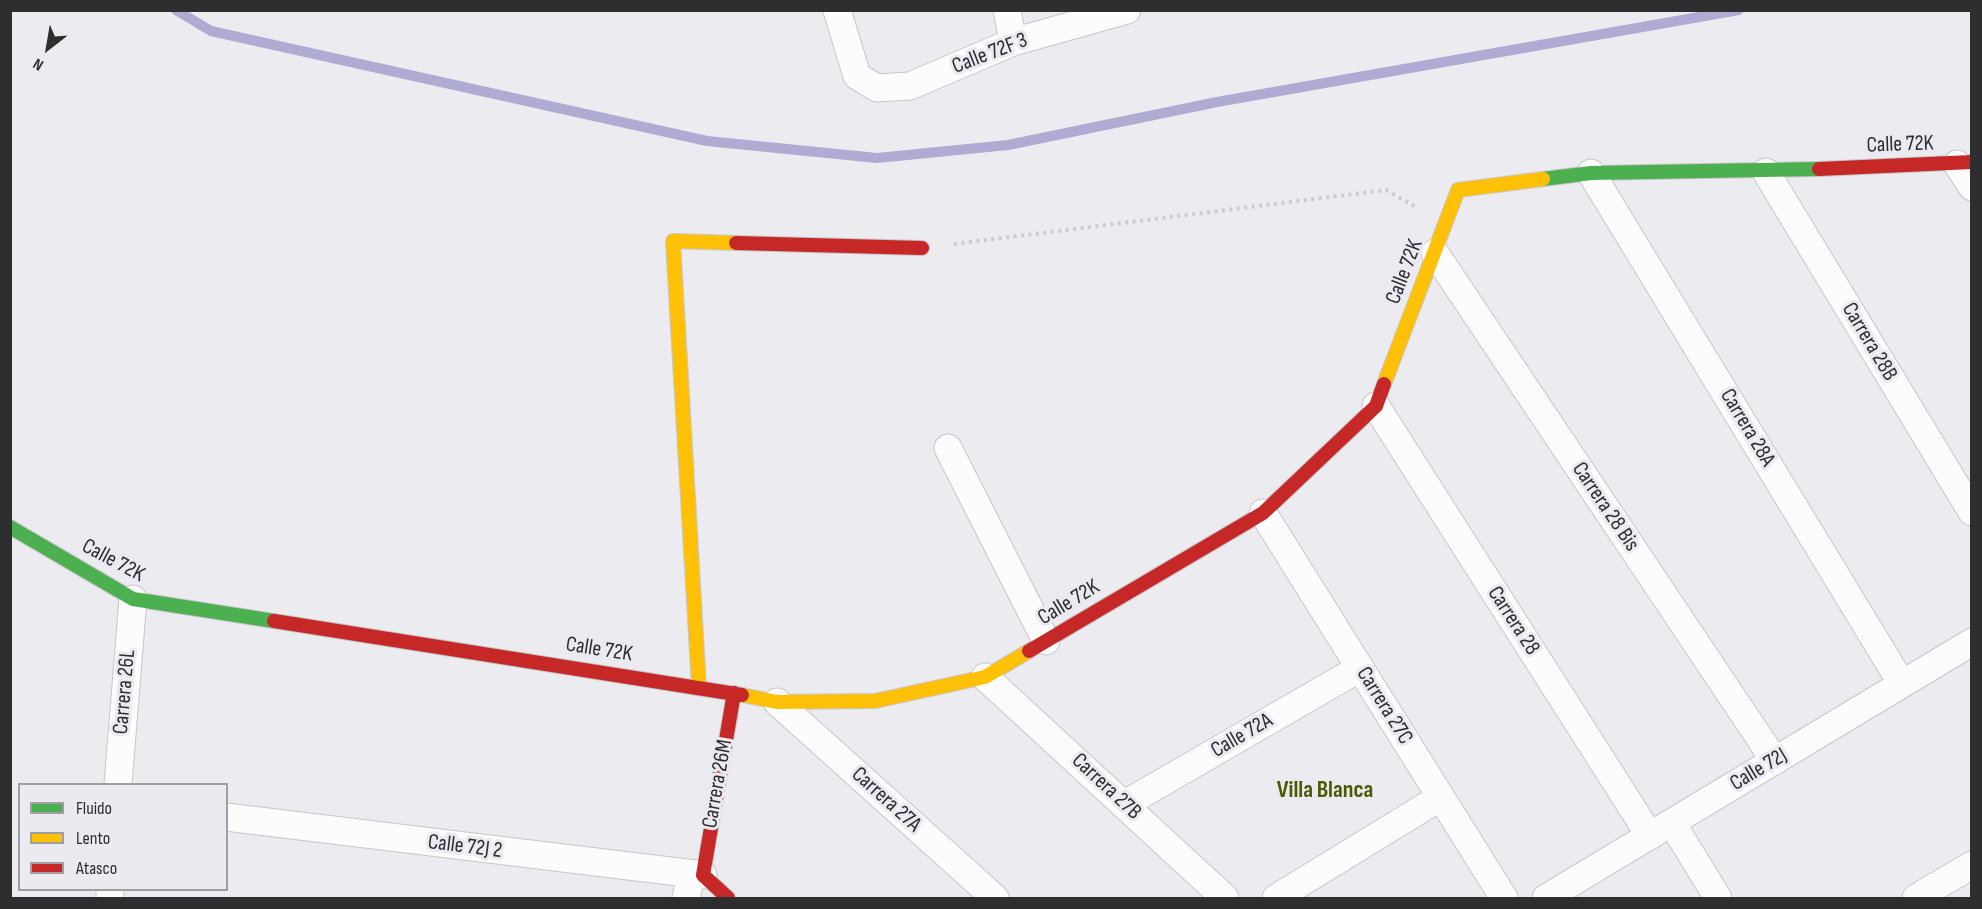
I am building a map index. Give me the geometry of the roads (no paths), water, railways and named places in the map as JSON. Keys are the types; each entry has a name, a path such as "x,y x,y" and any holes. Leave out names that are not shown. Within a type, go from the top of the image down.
{"street":[{"path":"818,10 840,22"},
{"path":"1007,10 1013,42"},
{"name":"Calle 72F 3","path":"840,22 856,76 878,88 910,86 1013,42 1127,10"},
{"path":"1964,163 1971,187"},
{"name":"Calle 72K","path":"10,527 132,599 699,687 777,702 875,701 985,677 1263,513 1376,406 1458,190 1591,173 1766,172 1964,163"},
{"name":"Carrera 28B","path":"1766,172 1971,512"},
{"name":"Carrera 28A","path":"1591,173 1902,684"},
{"path":"699,687 673,241 922,248"},
{"name":"Carrera 28 Bis","path":"1434,253 1775,761"},
{"name":"Carrera 28","path":"1376,406 1661,829 1718,898"},
{"path":"948,448 1046,641"},
{"name":"Carrera 27C","path":"1263,513 1504,898"},
{"name":"Carrera 26L","path":"118,783 132,599"},
{"name":"Calle 72J","path":"1546,898 1971,642"},
{"name":"Calle 72A","path":"1125,804 1360,668"},
{"name":"Carrera 27B","path":"985,677 1225,898"},
{"name":"Carrera 26M","path":"693,883 734,693"},
{"name":"Carrera 27A","path":"777,702 995,898"},
{"path":"1276,898 1441,797"},
{"name":"Calle 72J 2","path":"228,817 693,883"},
{"path":"1916,898 1971,865"},
{"path":"693,883 728,898"}],"waterway":[{"path":"176,10 211,31 707,141 877,158 1008,145 1217,102 1739,10"}],"district":[{"name":"Villa Blanca","path":"1325,791"}]}
